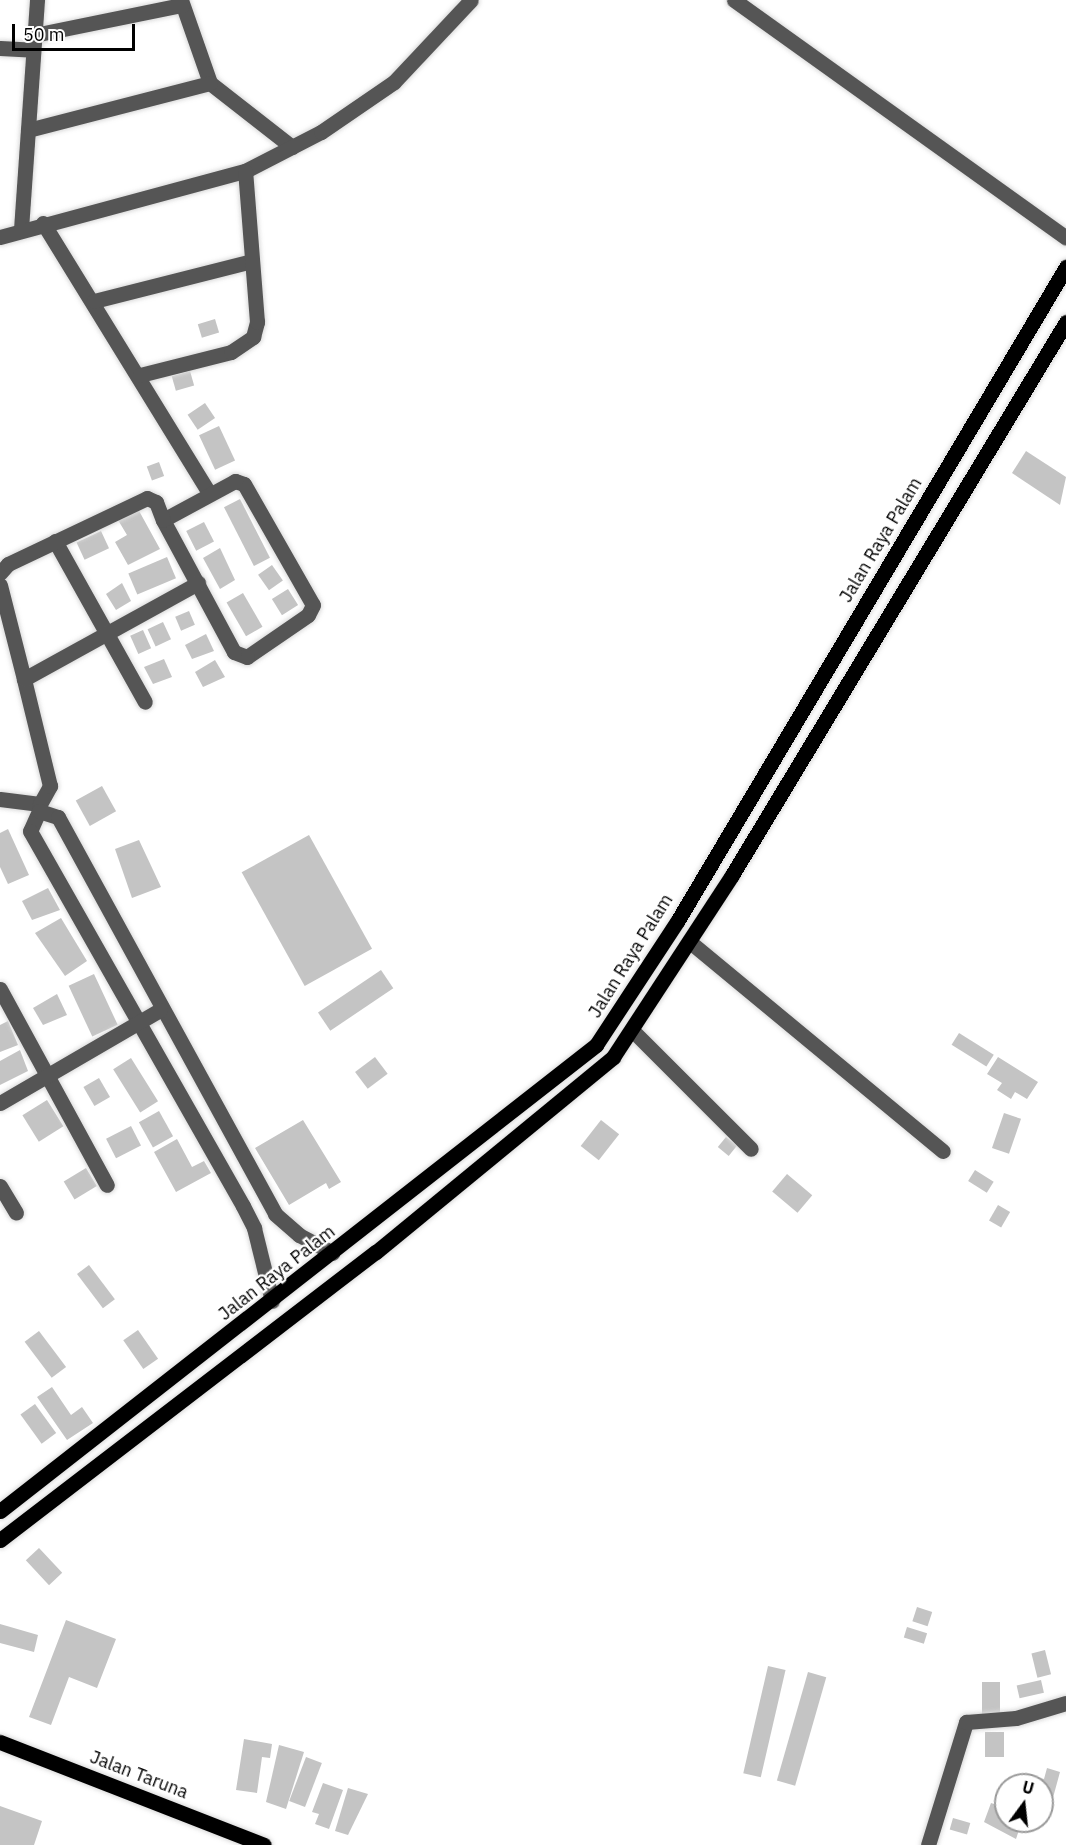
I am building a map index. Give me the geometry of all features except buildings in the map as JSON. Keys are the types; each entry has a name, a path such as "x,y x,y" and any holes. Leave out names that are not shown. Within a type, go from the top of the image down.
{"main road":[{"name":"Jalan Raya Palam","path":"0,1511 153,1396 576,1064 616,1022 1066,267"},
{"path":"0,1540 167,1414 564,1103 634,1032 1066,322"},
{"path":"654,959 671,970"},
{"path":"153,1396 167,1414"},
{"name":"Jalan Taruna","path":"0,1742 264,1845"}],"street":[{"path":"21,229 37,0"},
{"path":"0,237 43,223 245,171 292,147 394,82 471,0"},
{"path":"734,0 1066,238"},
{"path":"0,48 33,43 181,3 210,83 292,147"},
{"path":"28,130 210,83"},
{"path":"141,375 245,347 257,322 245,171"},
{"path":"43,223 141,375 210,494"},
{"path":"93,301 252,261"},
{"path":"0,573 55,541 147,498 156,502 163,520 240,657 308,615 314,605 244,484 235,481 163,520"},
{"path":"55,541 145,702"},
{"path":"24,679 198,583"},
{"path":"0,585 50,786 30,831 254,1228 272,1301"},
{"path":"0,799 40,808 58,817 160,1010 275,1214 299,1235 333,1253"},
{"path":"690,942 943,1151"},
{"path":"0,989 107,1185"},
{"path":"0,1103 138,1019 160,1010"},
{"path":"634,1032 751,1149"},
{"path":"0,1186 16,1213"},
{"path":"254,1228 275,1214"},
{"path":"927,1845 966,1722 1016,1718 1066,1703"}]}
